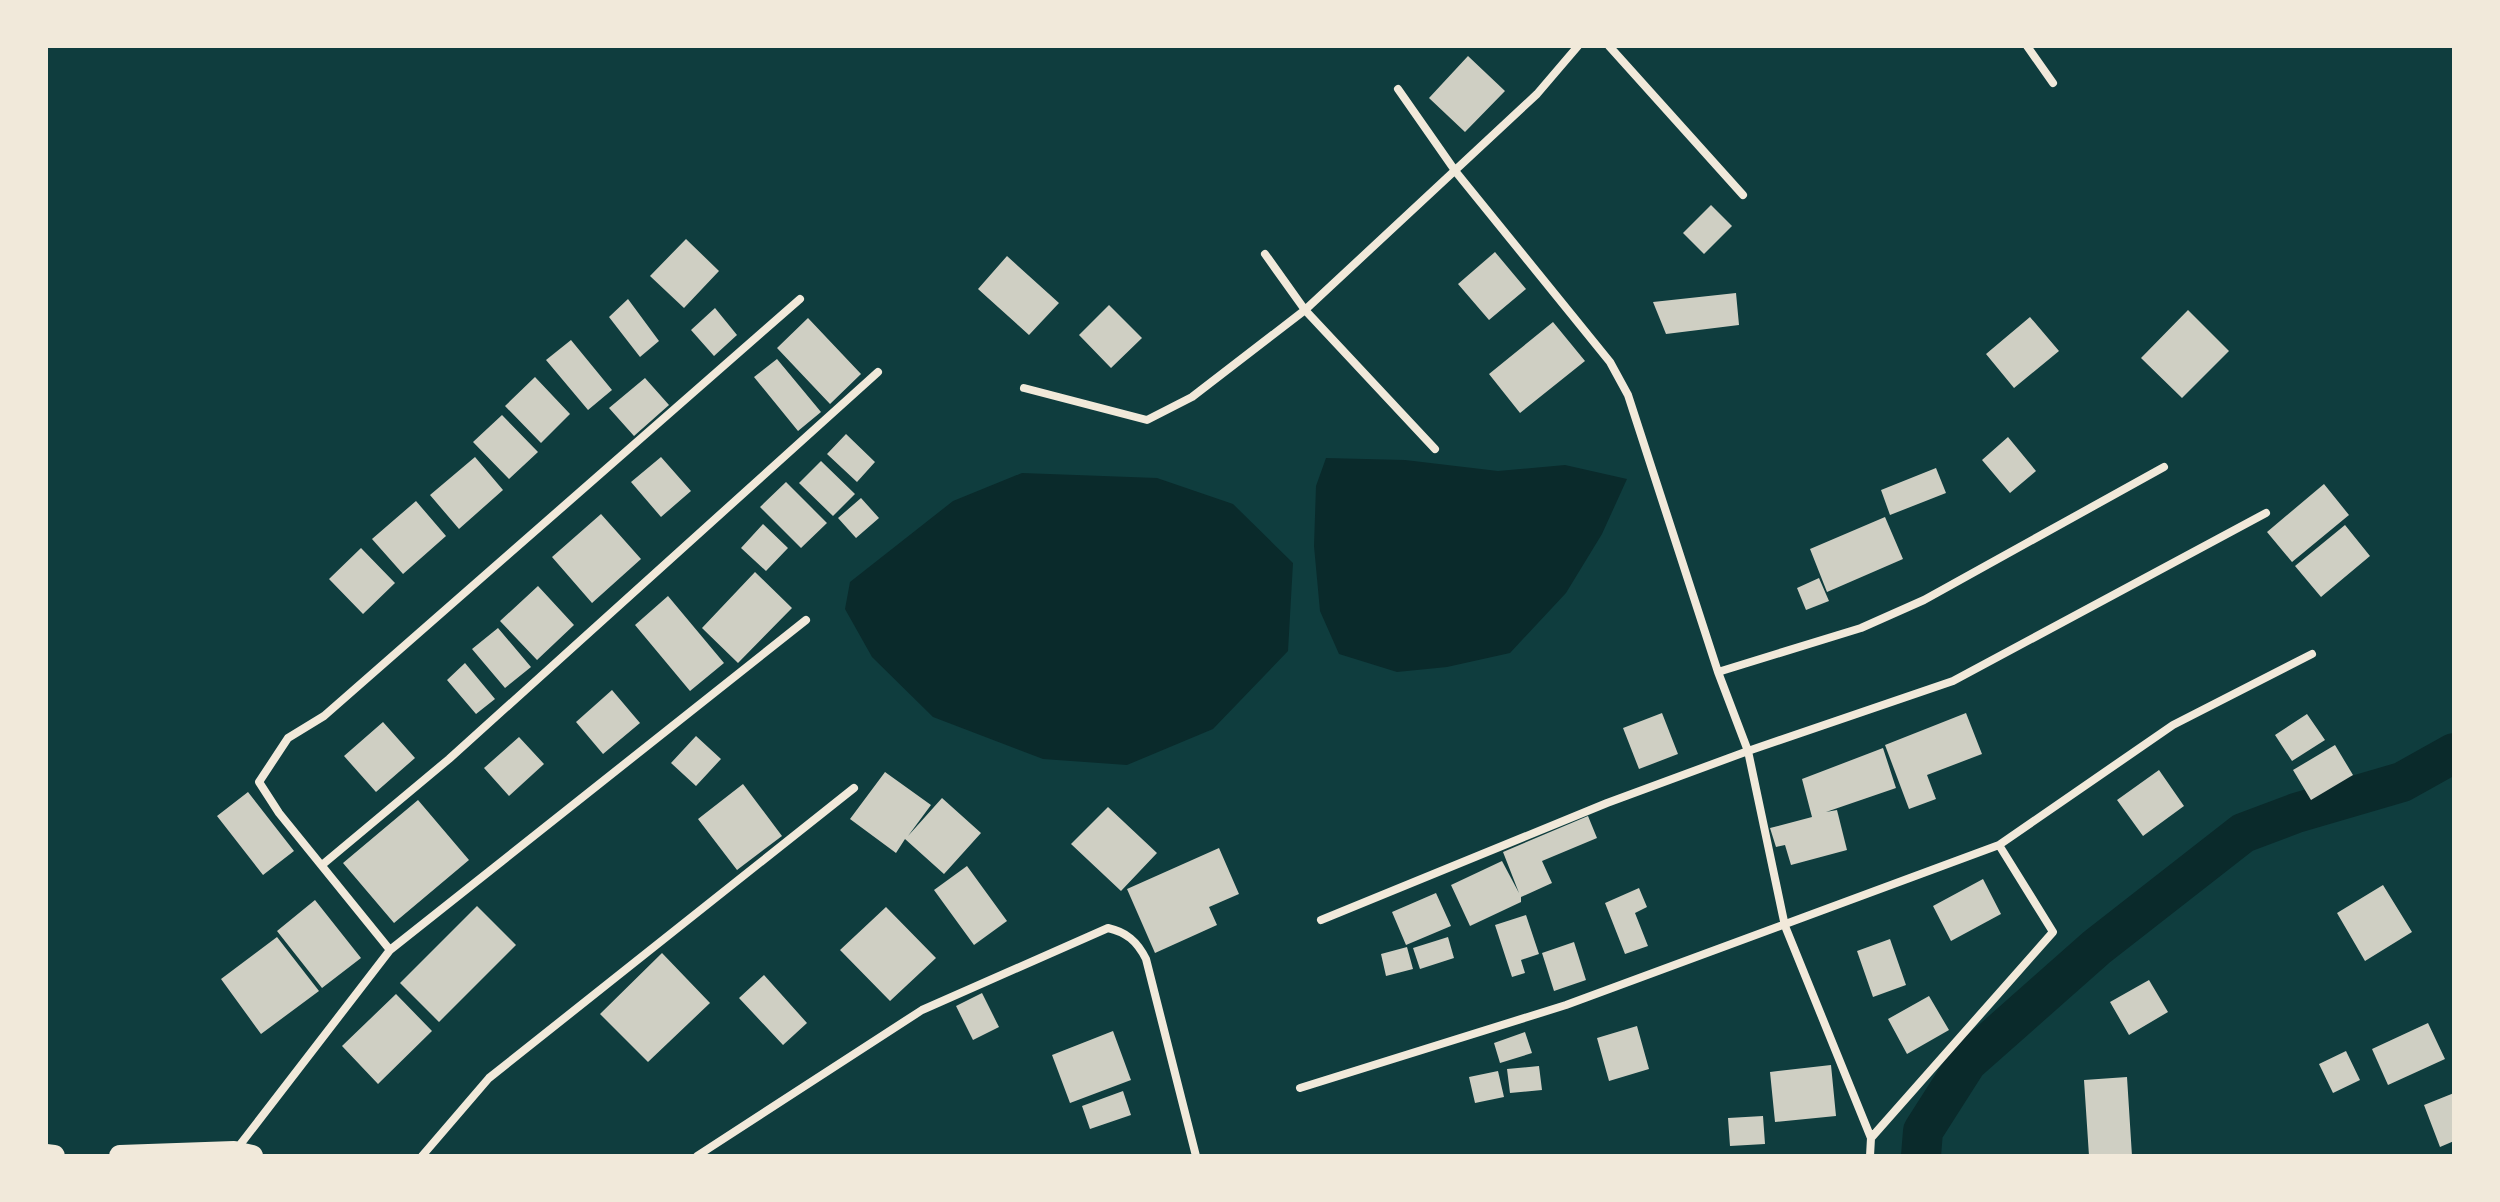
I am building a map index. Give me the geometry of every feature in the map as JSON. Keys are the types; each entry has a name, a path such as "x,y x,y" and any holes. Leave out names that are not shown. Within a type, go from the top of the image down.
{"highway":[{"path":"120,1156 243,1154"},
{"path":"46,1155 54,1156"}],"street":[{"path":"1024,388 1147,420 1192,397 1305,310 1537,94 1578,46"},
{"path":"1609,46 1743,195"},
{"path":"2027,46 2053,83"},
{"path":"1398,89 1456,172 1610,362 1628,395 1718,672 1748,751 1785,926 1871,1138 1870,1156"},
{"path":"1265,254 1305,310 1435,449"},
{"path":"390,950 279,813 259,782 288,738 324,716 800,299"},
{"path":"322,865 449,759 878,372"},
{"path":"1718,672 1861,628 1924,600 2164,467"},
{"path":"1321,920 1607,803 1953,681 2266,513"},
{"path":"243,1154 390,950 806,620"},
{"path":"1300,1088 1566,1005 1999,845 2173,725 2312,654"},
{"path":"422,1156 489,1078 854,788"},
{"path":"1871,1138 2053,932 1999,845"},
{"path":"697,1156 922,1010 1108,928 1121,931 1133,940 1146,959 1196,1156"}],"water":[{"path":"1326,458 1405,460 1498,471 1565,465 1627,479 1602,534 1566,593 1510,653 1447,667 1397,672 1339,654 1320,611 1314,546 1316,486"},
{"path":"1022,473 1157,478 1233,504 1293,563 1288,651 1213,729 1127,765 1043,759 933,717 872,657 845,609 850,582 953,501"}],"building":[{"path":"1468,56 1505,91 1465,132 1429,98"},
{"path":"1711,205 1732,226 1704,254 1683,233"},
{"path":"686,239 719,271 684,308 650,276"},
{"path":"1495,252 1526,289 1489,320 1458,284"},
{"path":"1007,256 1059,303 1029,335 978,289"},
{"path":"1736,293 1739,325 1666,334 1653,302"},
{"path":"628,299 659,341 640,357 609,317"},
{"path":"1109,305 1142,338 1111,368 1079,335"},
{"path":"715,308 737,335 714,356 691,330"},
{"path":"2188,310 2229,351 2182,398 2141,358"},
{"path":"2030,317 2059,351 2014,388 1986,354"},
{"path":"808,318 861,374 830,404 777,348"},
{"path":"1553,322 1585,361 1520,413 1489,374"},
{"path":"571,340 612,390 588,410 546,360"},
{"path":"777,359 821,412 798,431 754,377"},
{"path":"535,377 570,414 541,443 505,406"},
{"path":"645,378 669,405 634,436 609,408"},
{"path":"502,415 538,452 509,479 473,442"},
{"path":"846,434 875,462 857,482 827,454"},
{"path":"2008,437 2036,471 2010,493 1982,460"},
{"path":"475,457 503,490 459,529 430,495"},
{"path":"661,457 691,491 661,517 631,482"},
{"path":"821,461 855,494 833,516 799,483"},
{"path":"1936,468 1946,493 1890,515 1881,490"},
{"path":"786,482 827,523 801,548 760,507"},
{"path":"2324,484 2349,515 2292,562 2267,532"},
{"path":"861,498 879,518 856,538 838,518"},
{"path":"416,501 446,536 403,574 372,539"},
{"path":"601,514 641,559 592,603 552,557"},
{"path":"1885,517 1903,559 1827,592 1810,549"},
{"path":"763,524 788,548 766,571 741,548"},
{"path":"2345,525 2370,556 2321,597 2295,566"},
{"path":"361,548 395,583 363,614 329,579"},
{"path":"755,572 792,608 738,663 702,628"},
{"path":"1819,578 1829,601 1806,610 1797,588"},
{"path":"538,586 574,625 537,660 500,621"},
{"path":"668,596 724,663 690,691 635,625"},
{"path":"498,628 531,667 505,688 472,649"},
{"path":"465,663 495,699 476,714 447,680"},
{"path":"612,690 640,723 603,754 576,722"},
{"path":"1662,713 1678,754 1639,769 1623,728"},
{"path":"1966,713 1982,754 1927,775 1936,799 1909,809 1885,745"},
{"path":"2307,714 2325,740 2292,761 2275,735"},
{"path":"383,722 415,758 376,792 344,756"},
{"path":"696,736 721,759 696,786 671,763"},
{"path":"519,737 544,764 509,796 484,768"},
{"path":"2335,745 2353,775 2311,800 2293,770"},
{"path":"1883,748 1896,788 1826,812 1837,810 1847,850 1791,865 1785,845 1776,847 1770,828 1812,817 1802,779"},
{"path":"2159,770 2184,806 2143,836 2117,800"},
{"path":"885,772 931,805 908,836 942,798 981,833 944,874 905,839 896,853 850,819"},
{"path":"743,784 782,836 737,870 698,819"},
{"path":"248,792 294,851 263,875 217,816"},
{"path":"418,800 469,860 394,923 343,863"},
{"path":"1108,807 1157,853 1121,891 1071,844"},
{"path":"1588,816 1597,838 1542,861 1552,883 1521,897 1521,902 1470,926 1451,885 1502,861 1519,893 1503,852"},
{"path":"1219,848 1239,894 1209,907 1217,925 1155,953 1127,889"},
{"path":"967,866 1007,921 974,945 934,890"},
{"path":"1983,879 2001,914 1951,941 1933,906"},
{"path":"2383,885 2412,932 2365,961 2337,913"},
{"path":"1639,888 1647,907 1635,913 1648,946 1625,954 1605,903"},
{"path":"1436,893 1451,926 1406,945 1392,912"},
{"path":"315,900 361,958 322,988 277,931"},
{"path":"477,906 516,945 439,1022 400,983"},
{"path":"886,907 936,958 890,1001 840,950"},
{"path":"1526,915 1539,954 1521,960 1525,973 1512,977 1495,925"},
{"path":"277,937 319,991 261,1034 221,979"},
{"path":"1448,937 1454,958 1420,969 1413,948"},
{"path":"1890,939 1906,985 1873,997 1857,951"},
{"path":"1574,942 1586,980 1554,991 1542,953"},
{"path":"1407,947 1413,969 1386,976 1381,954"},
{"path":"662,953 710,1003 648,1062 600,1014"},
{"path":"764,975 807,1023 783,1045 739,998"},
{"path":"2149,980 2168,1012 2129,1035 2110,1002"},
{"path":"982,993 999,1027 973,1040 956,1006"},
{"path":"396,994 432,1031 378,1084 342,1046"},
{"path":"1929,996 1949,1030 1907,1054 1888,1019"},
{"path":"2428,1023 2445,1059 2388,1085 2372,1049"},
{"path":"1637,1026 1649,1069 1609,1081 1597,1038"},
{"path":"1113,1031 1131,1080 1070,1103 1052,1055"},
{"path":"1525,1032 1532,1053 1500,1063 1494,1043"},
{"path":"2346,1051 2360,1080 2333,1093 2319,1064"},
{"path":"1831,1065 1836,1116 1775,1122 1770,1072"},
{"path":"1539,1066 1542,1090 1510,1093 1507,1069"},
{"path":"1498,1071 1504,1097 1475,1103 1469,1077"},
{"path":"2127,1077 2132,1156 2089,1156 2084,1080"},
{"path":"1123,1091 1131,1115 1090,1129 1082,1106"},
{"path":"2454,1093 2454,1141 2440,1147 2424,1105"},
{"path":"1763,1116 1765,1144 1730,1146 1728,1118"}],"waterway":[{"path":"1921,1156 1923,1131 1967,1062 2097,947 2243,833 2296,813 2402,782 2454,753"}]}
